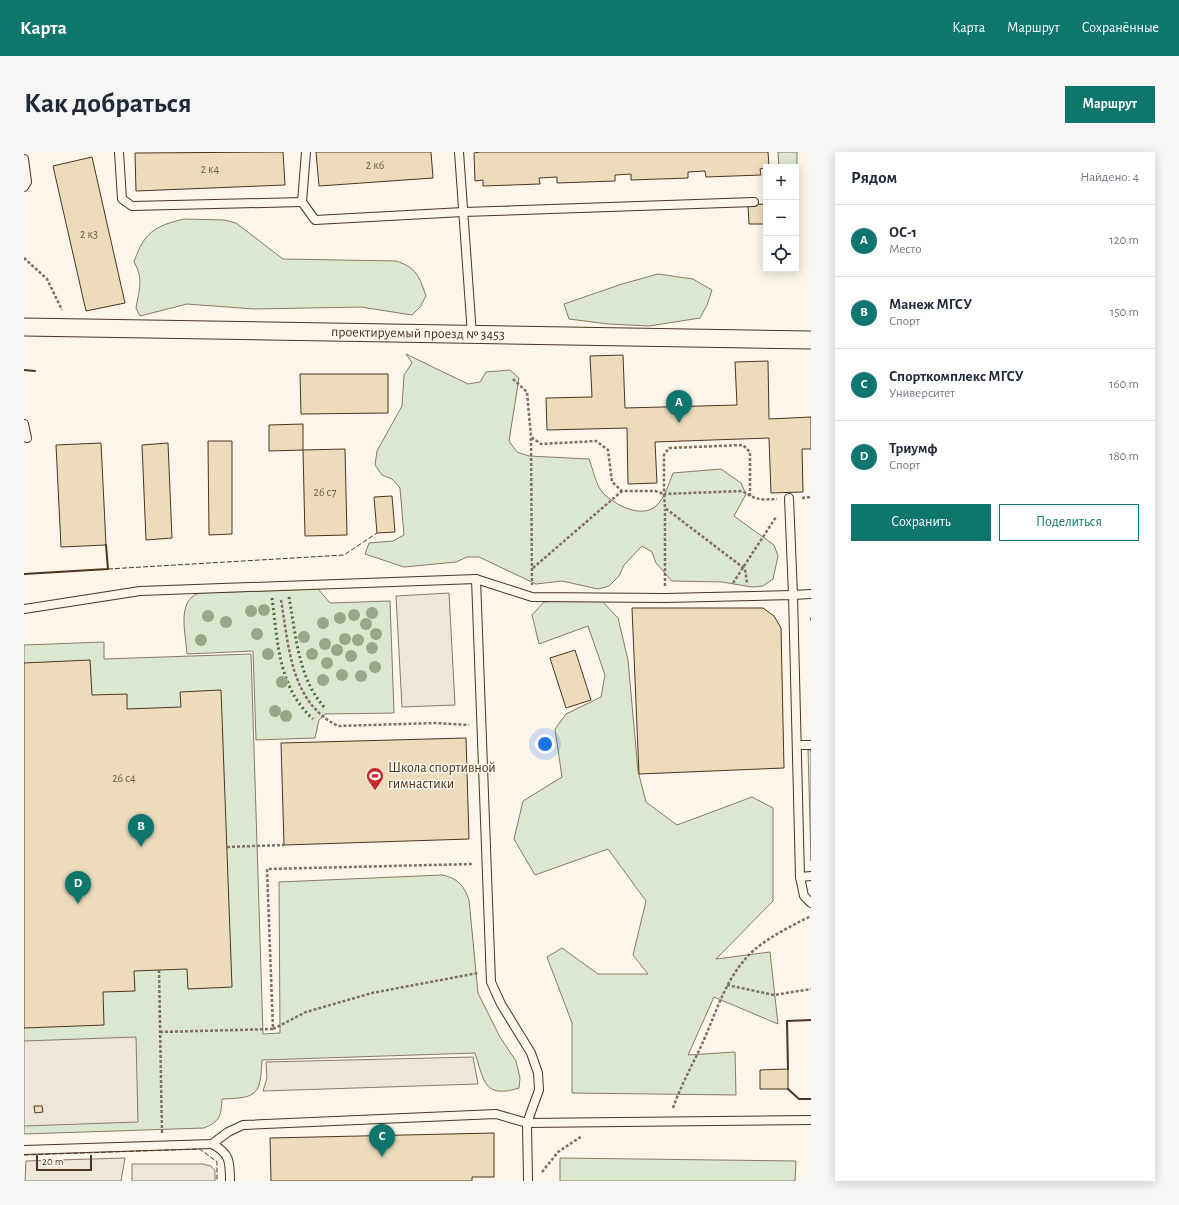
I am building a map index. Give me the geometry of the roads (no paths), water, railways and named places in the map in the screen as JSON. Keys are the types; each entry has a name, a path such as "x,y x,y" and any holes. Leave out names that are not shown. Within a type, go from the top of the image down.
{"street":[{"name":"проектируемый проезд № 3453","path":"24,327 811,340"}],"lane":[{"path":"118,152 122,199 132,206 302,202"},
{"path":"306,152 302,202 315,220 463,212 754,202"},
{"path":"459,152 472,335"},
{"path":"24,159 27,182 24,187"},
{"path":"24,424 27,438"},
{"path":"789,498 800,877 804,896 811,903"},
{"path":"24,609 140,591 476,579 532,597 665,598 811,594"},
{"path":"476,579 490,971 491,982 501,1004 532,1053 538,1073 539,1090 527,1123 528,1181"},
{"path":"797,745 811,744"},
{"path":"800,877 811,876"},
{"path":"212,1144 228,1132 243,1125 496,1114 527,1123 811,1120"},
{"path":"24,1150 212,1144 223,1149 230,1162 230,1181"}],"place":[{"name":"ОС-1","path":"679,423"},
{"name":"Школа спортивной гимнастики","path":"375,791"},
{"name":"Манеж МГСУ","path":"141,847"},
{"name":"Триумф","path":"78,904"},
{"name":"Спорткомплекс МГСУ","path":"382,1157"}]}
